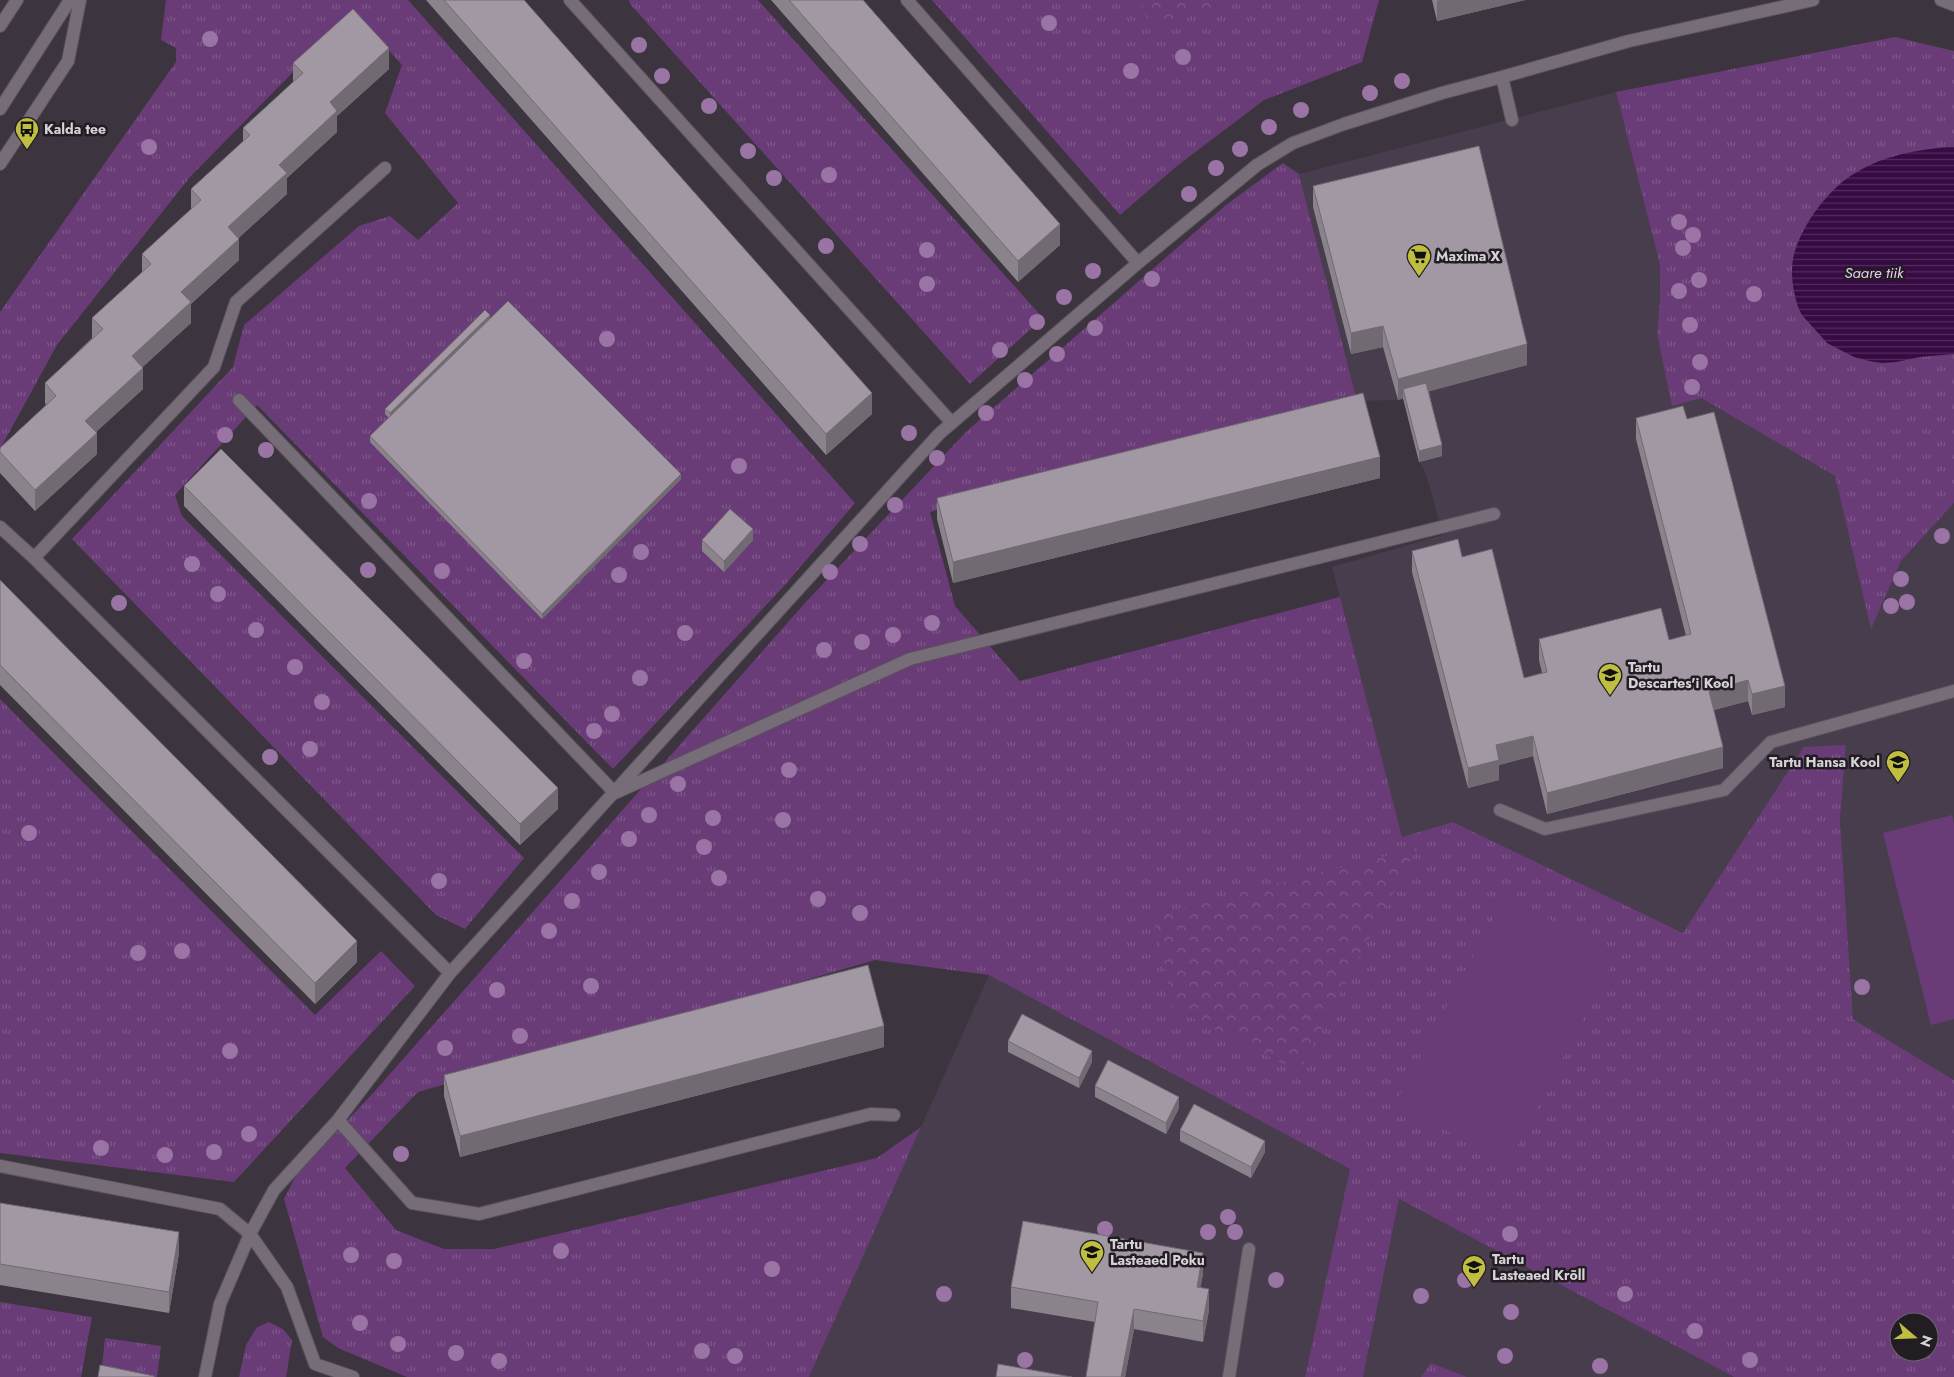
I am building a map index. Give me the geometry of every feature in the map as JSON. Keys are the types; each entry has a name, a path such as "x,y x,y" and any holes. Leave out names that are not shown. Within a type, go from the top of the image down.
{"street":[{"path":"0,26 17,0"},
{"path":"0,109 70,0"},
{"path":"0,164 68,61 80,0"},
{"path":"570,0 952,423"},
{"path":"906,0 1138,263"},
{"path":"205,1377 220,1304 250,1234 274,1190 338,1120 450,973 939,434 1138,263 1257,165 1293,144 1344,124 1442,93 1502,78 1629,41 1813,0"},
{"path":"1502,78 1512,120"},
{"path":"34,558 214,367 236,302 385,168"},
{"path":"239,400 615,793"},
{"path":"615,793 910,659 1494,514"},
{"path":"0,527 34,558 450,973"},
{"path":"1500,810 1545,828 1724,790 1771,742 1954,691"},
{"path":"338,1120 412,1203 479,1214 871,1114 894,1115"},
{"path":"0,1166 220,1209 250,1234 287,1287 315,1364 353,1377"},
{"path":"1229,1377 1249,1249"}],"shaded area":[{"path":"1616,92 1660,265 1660,300 1657,333 1701,398 1835,476 1871,628 1901,561 1954,503 1954,1080 1853,1019 1840,820 1846,746 1683,933 1453,822 1402,837 1332,567 1443,535 1426,474 1419,462 1403,400 1357,401 1299,174"},
{"name":"Tartu Lasteaed Poku","path":"989,975 1350,1169 1305,1377 809,1377"},
{"name":"Tartu Lasteaed Krõll","path":"1399,1199 1734,1377 1363,1377"}],"green space":[{"path":"166,0 408,0 855,503 785,585 613,769 257,405 175,495 182,516 524,858 465,929 436,915 72,539 233,367 244,325 359,226 390,216 418,240 458,203 385,113 402,65 353,11 190,177 57,345 0,449 0,312 176,62 176,48 161,40"},
{"path":"629,0 758,0 1043,318 970,384 630,4"},
{"path":"932,0 1379,0 1362,62 1264,100 1177,166 1120,215"},
{"path":"1133,0 1227,0 1226,16 1198,8 1177,26 1146,17 1142,4"},
{"path":"1895,37 1954,51 1954,503 1901,561 1871,629 1835,476 1701,398 1672,406 1657,333 1660,300 1660,265 1616,92"},
{"path":"1283,163 1299,174 1357,401 930,512 955,606 1020,681 1340,597 1402,837 1453,822 1683,933 1804,747 1846,745 1840,820 1853,1019 1954,1080 1954,1377 1734,1377 1399,1199 1363,1377 1305,1377 1350,1169 989,975 875,960 418,1092 345,1168 396,1230 444,1249 494,1249 877,1158 921,1127 809,1377 407,1377 338,1348 323,1337 284,1199 296,1175 374,1092 804,604 966,432 1226,205"},
{"path":"0,699 315,1015 381,951 415,986 234,1182 0,1153"},
{"path":"1952,815 1954,825 1954,1019 1931,1025 1883,833"},
{"path":"1417,848 1299,1072 1173,1008 1153,915"},
{"path":"1505,896 1617,955 1508,1163 1395,1104"},
{"path":"0,1302 92,1317 81,1377 0,1377"},
{"path":"269,1322 283,1329 292,1340 286,1377 239,1377 246,1345 257,1327"},
{"path":"105,1338 161,1346 157,1377 101,1377"},
{"path":"1431,1363 1467,1377 1421,1377"}],"water":[{"name":"Saare tiik","path":"1954,147 1954,354 1882,363 1854,357 1827,343 1802,315 1793,288 1793,259 1796,247 1809,222 1826,198 1836,188 1846,179 1868,166 1901,154"}],"building":[{"path":"444,0 524,0 872,393 826,434"},
{"path":"789,0 863,0 1060,224 1018,261"},
{"path":"353,9 389,48 330,102 337,111 279,165 287,173 228,227 239,239 181,292 191,302 132,356 143,368 85,421 97,433 35,490 0,452 0,448 56,396 45,383 103,329 92,318 151,264 142,254 201,200 191,189 250,135 243,128 303,73 293,63"},
{"name":"Maxima X","path":"1479,146 1527,344 1398,379 1383,326 1351,333 1313,186"},
{"path":"508,301 681,474 542,614 370,436"},
{"path":"485,310 490,315 390,413 385,409"},
{"path":"1426,383 1442,445 1419,451 1403,389"},
{"path":"1363,393 1380,457 953,562 937,498"},
{"path":"1683,406 1687,419 1714,412 1785,686 1752,694 1748,680 1709,691 1723,747 1547,793 1533,736 1496,745 1499,760 1468,768 1412,551 1458,539 1462,557 1492,549 1524,678 1547,672 1539,639 1661,608 1669,640 1691,634 1636,418"},
{"path":"221,449 558,788 520,824 184,486"},
{"path":"730,509 753,529 724,561 702,540"},
{"path":"0,580 357,941 315,983 0,665"},
{"path":"868,965 884,1026 460,1136 444,1075"},
{"path":"1022,1014 1092,1051 1079,1078 1008,1041"},
{"path":"1108,1060 1179,1097 1166,1123 1095,1086"},
{"path":"1194,1104 1265,1141 1251,1167 1180,1130"},
{"path":"0,1203 179,1232 169,1292 0,1264"},
{"path":"1023,1221 1203,1253 1197,1287 1209,1289 1203,1321 1134,1309 1121,1377 1086,1377 1098,1302 1011,1287"},
{"path":"998,1364 1072,1377 996,1377"},
{"path":"100,1365 154,1376 154,1377 98,1377"}],"place":[{"name":"Kalda tee","path":"27,150"},
{"name":"Maxima X","path":"1419,277"},
{"name":"Tartu Descartes'i Kool","path":"1610,696"},
{"name":"Tartu Hansa Kool","path":"1898,783"},
{"name":"Tartu Lasteaed Poku","path":"1092,1273"},
{"name":"Tartu Lasteaed Krõll","path":"1474,1288"}]}
